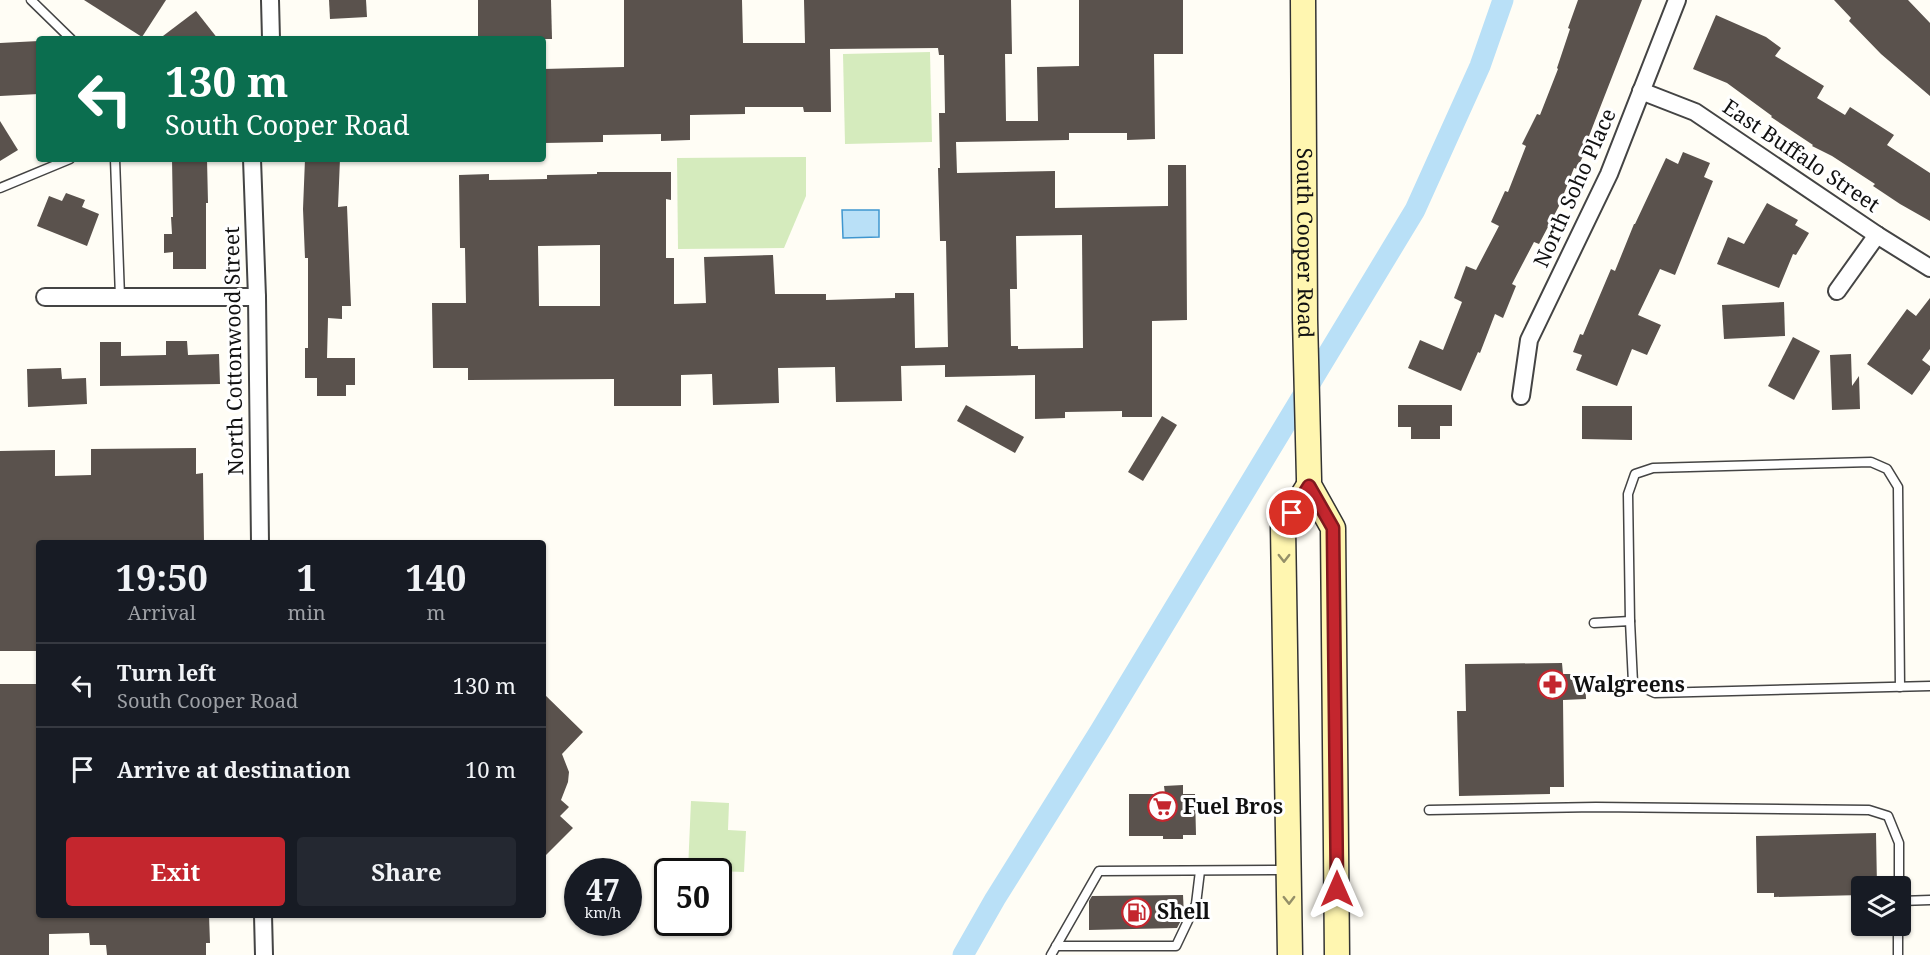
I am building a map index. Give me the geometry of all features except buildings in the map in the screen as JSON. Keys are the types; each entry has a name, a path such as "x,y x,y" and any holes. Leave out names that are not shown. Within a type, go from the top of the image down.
{"main road":[{"name":"South Cooper Road","path":"1302,0 1309,486 1333,528 1337,955"},
{"path":"1290,955 1284,527 1309,486"}],"street":[{"path":"270,0 270,36"},
{"name":"North Soho Place","path":"1521,396 1529,340 1609,174 1677,0"},
{"name":"East Buffalo Street","path":"1641,92 1695,112 1877,235 1930,268"},
{"name":"North Cottonwood Street","path":"252,162 257,297 260,540"},
{"path":"1837,291 1877,235"},
{"path":"45,297 257,297"},
{"path":"263,918 264,955"}],"lane":[{"path":"31,0 68,36"},
{"path":"0,188 63,162"},
{"path":"115,162 120,297"},
{"path":"1900,687 1898,487 1887,469 1871,462 1653,468 1635,474 1628,494 1633,682 1655,693 1900,687 1930,686"},
{"path":"1594,623 1630,621"},
{"path":"1429,810 1596,807 1869,810 1888,816 1899,843 1899,876"},
{"path":"1051,955 1099,871 1288,870"},
{"path":"1056,946 1176,946 1196,904 1200,871"},
{"path":"1911,901 1930,900"},
{"path":"1898,936 1898,955"}],"green space":[{"path":"930,52 932,142 845,144 843,54"},
{"path":"806,157 806,196 784,248 678,249 677,158"},
{"path":"691,801 729,803 728,830 746,831 744,872 732,872 732,858 689,858"}],"water":[{"path":"842,210 879,210 879,237 843,238"}],"waterway":[{"path":"963,955 1415,210 1480,66 1503,0"}],"place":[{"name":"Walgreens","path":"1552,685"},
{"name":"Fuel Bros","path":"1162,807"},
{"name":"Shell","path":"1136,912"}],"route":[{"path":"1292,513 1309,486 1333,528 1337,889"}]}
